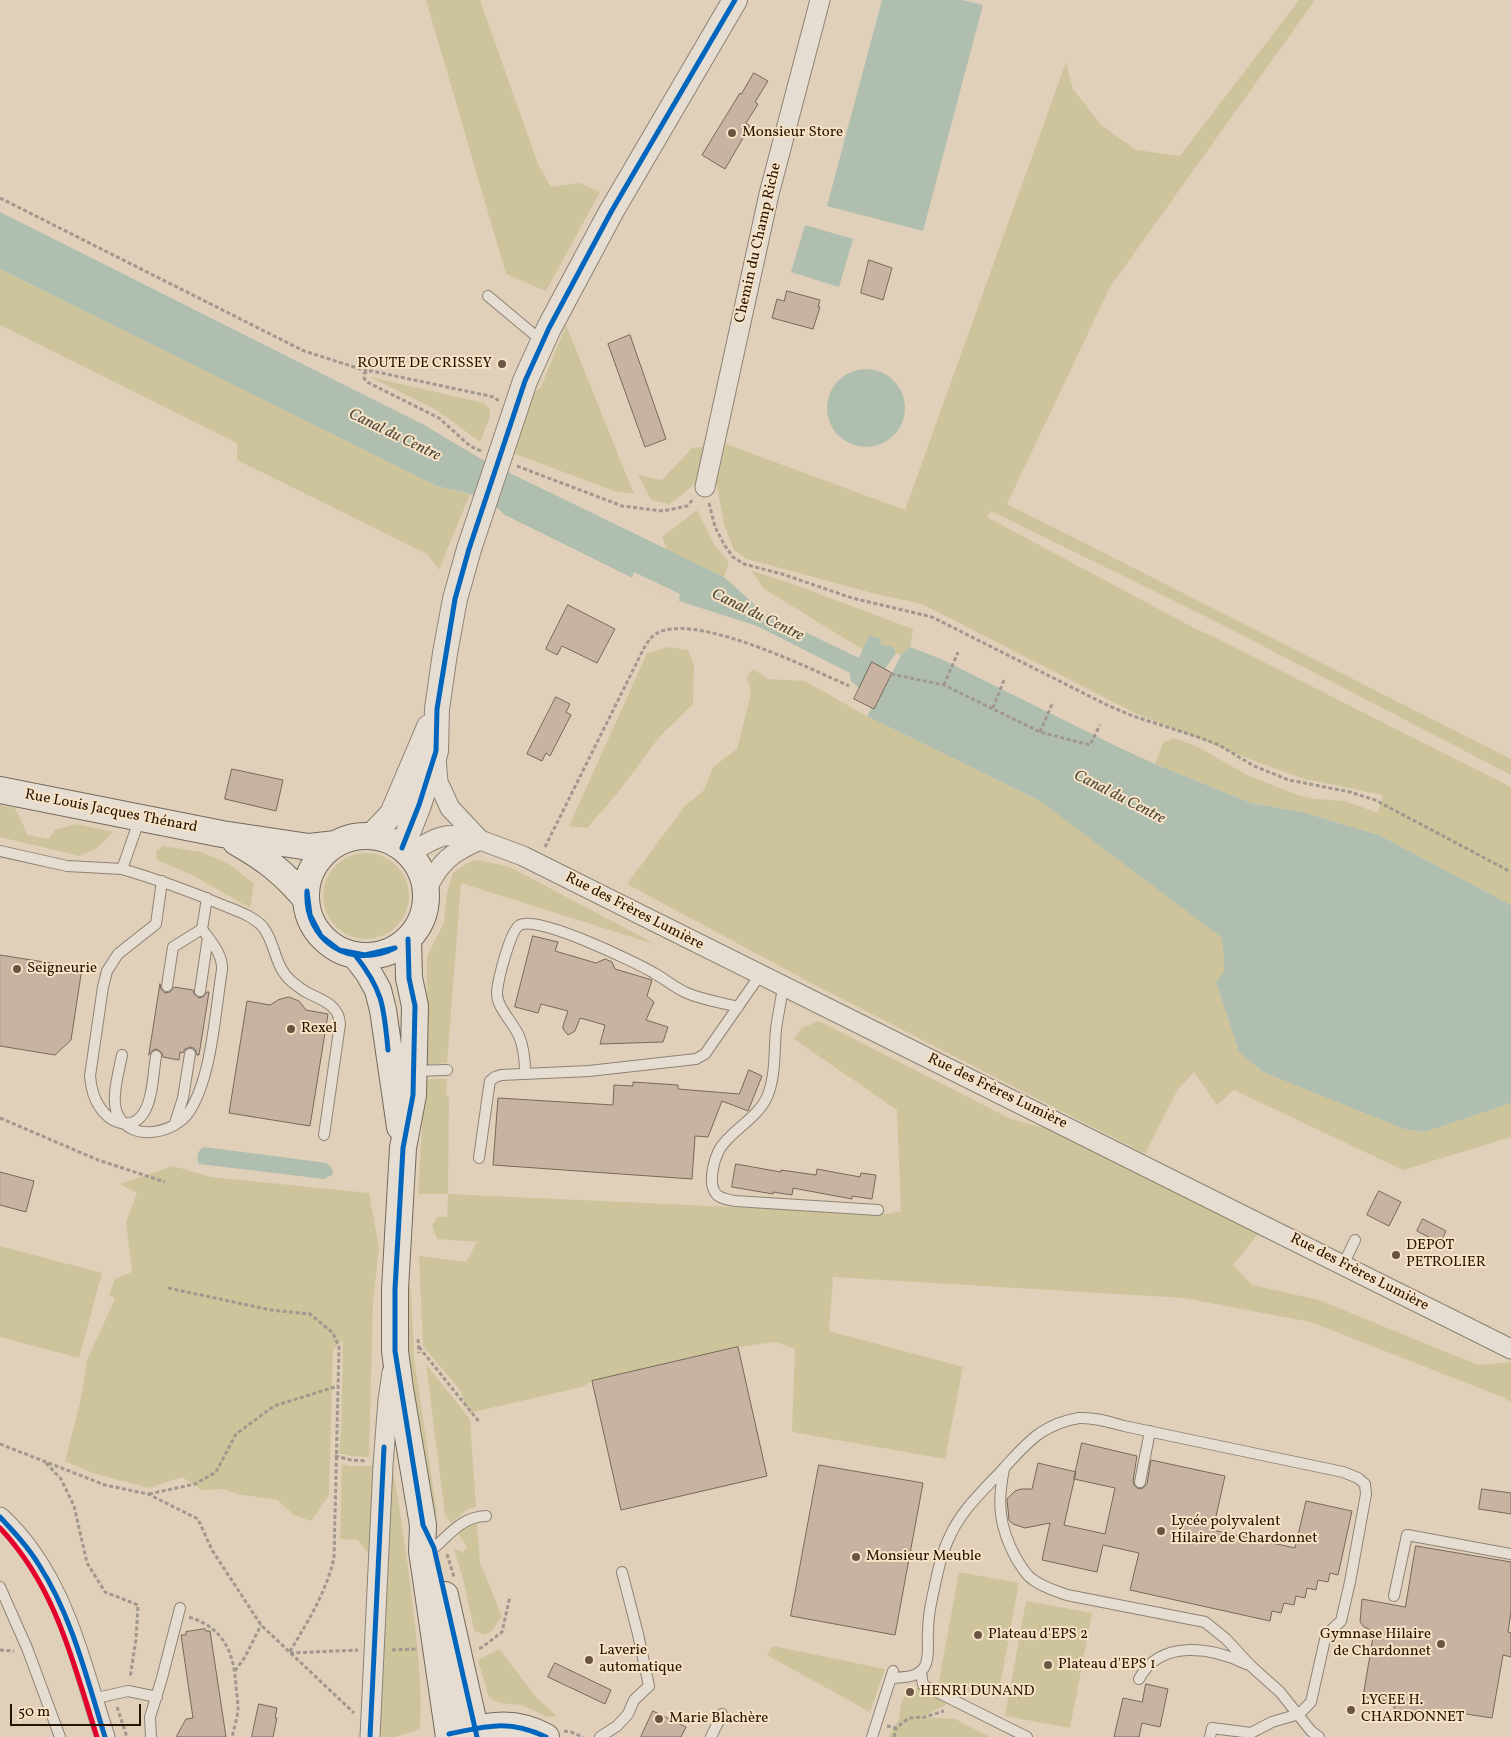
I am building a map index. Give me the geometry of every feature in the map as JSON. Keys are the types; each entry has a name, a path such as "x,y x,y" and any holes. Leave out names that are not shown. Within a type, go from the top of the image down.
{"main road":[{"name":"Rue Louis Jacques Thénard","path":"0,790 222,834 309,847 336,844"},
{"name":"Rue Louis Jacques Thénard","path":"222,834 265,859 292,882 306,899"},
{"path":"371,836 388,840 406,852 418,866 426,891 426,904 416,929 397,948 384,954 355,956 343,952 323,938 311,920 306,899 308,883 313,867 336,844 359,837 371,836"},
{"path":"408,939 409,978 415,1006 413,1071 412,1095 403,1148 395,1289 411,1352 400,1389 476,1733"},
{"path":"355,956 368,972 378,990 383,1010 403,1148"},
{"path":"433,1537 422,1551 444,1736 476,1733 504,1724 520,1726 546,1737"}],"street":[{"path":"406,852 436,752 436,709 456,599 469,549 525,381 585,260 735,0"},
{"name":"Chemin du Champ Riche","path":"705,487 769,194 820,0"},
{"path":"371,836 392,814 436,709"},
{"name":"Rue des Frères Lumière","path":"436,752 438,782 450,808 480,840"},
{"name":"Rue des Frères Lumière","path":"406,852 428,841 447,835 460,834 510,850 1511,1349"},
{"path":"426,891 433,875 448,857 480,840"},
{"path":"370,1732 388,1400 411,1352"},
{"path":"0,1517 26,1545 47,1576 65,1613 105,1737"}],"lane":[{"path":"488,296 543,342"},
{"path":"122,870 140,818"},
{"path":"0,851 67,866 122,870 162,881 249,916 262,927 271,942 281,970 304,991 331,1005 340,1016 324,1135"},
{"path":"162,881 156,924 118,954 107,971 103,987 90,1076 91,1088 99,1106 112,1120 137,1130 149,1132 162,1131 174,1127 188,1113 195,1101 208,1059 222,961 205,933"},
{"path":"200,991 207,898"},
{"path":"525,1073 520,1038 499,1003 497,992 508,948 516,928 521,924 528,922 573,936 604,948 655,973 686,993 738,1007"},
{"path":"167,986 173,947 205,933"},
{"path":"479,1158 490,1082 495,1076 589,1071 696,1059 705,1054 760,975"},
{"path":"783,987 776,1028 773,1069 766,1098 756,1113 724,1143 714,1164 711,1176 712,1185 716,1194 735,1201 878,1210"},
{"path":"174,1127 180,1112 190,1054"},
{"path":"122,1055 115,1102 118,1115 125,1125"},
{"path":"125,1125 136,1122 144,1112 150,1093 156,1056"},
{"path":"413,1071 447,1070"},
{"path":"1343,1265 1355,1240"},
{"path":"872,1737 892,1675 911,1676 921,1673 926,1665 932,1595 949,1536 973,1501 1022,1448 1040,1433 1058,1424 1079,1418 1100,1419 1343,1472 1358,1478 1365,1484 1364,1510 1341,1622 1326,1635 1311,1702 1299,1714 1272,1722 1251,1733 1212,1728 1210,1737"},
{"path":"1140,1482 1150,1431"},
{"path":"1004,1468 1000,1497 1001,1520 1005,1535 1013,1552 1022,1569 1032,1580 1067,1595 1206,1622 1280,1692 1312,1732 1319,1737"},
{"path":"433,1537 449,1532 468,1519 486,1516"},
{"path":"1394,1596 1407,1535 1511,1554"},
{"path":"600,1737 618,1726 628,1714 634,1700 649,1686 622,1572"},
{"path":"0,1587 31,1657 60,1737"},
{"path":"151,1737 150,1717 179,1611"},
{"path":"1139,1679 1145,1668 1157,1659 1172,1652 1211,1652 1230,1656 1251,1666"},
{"path":"921,1673 924,1685 930,1689 1027,1737"},
{"path":"92,1700 128,1691 157,1697"},
{"path":"711,1737 722,1714"}],"path":[{"path":"0,198 304,351 367,371"},
{"path":"705,487 715,527 733,558 744,564 782,574 852,598 938,619 1107,705 1133,716 1201,738 1218,745 1254,766 1289,780 1350,792 1375,800 1511,872"},
{"path":"538,864 644,648 653,635 668,629 680,628 699,630 738,640 800,663 848,686"},
{"path":"944,685 958,652"},
{"path":"891,674 944,685 1040,732 1090,745 1100,725"},
{"path":"993,708 1004,680"},
{"path":"1040,732 1052,702"},
{"path":"0,1118 98,1160 165,1182"},
{"path":"168,1288 271,1310 310,1314 333,1333 339,1347 334,1558 322,1595 289,1653"},
{"path":"418,1337 411,1352 480,1423"},
{"path":"148,1494 195,1484 216,1472 236,1434 274,1406 338,1386"},
{"path":"0,1444 105,1485 148,1494 198,1519 212,1550 261,1625 370,1732"},
{"path":"335,1456 351,1460 373,1461"},
{"path":"45,1461 61,1479 74,1506 87,1563 105,1592 138,1605 136,1639 128,1691"},
{"path":"433,1537 456,1586"},
{"path":"476,1647 481,1648 502,1632 510,1596"},
{"path":"179,1611 213,1628 229,1650 235,1671 238,1710 232,1737"},
{"path":"235,1671 246,1657 261,1625"},
{"path":"113,1694 127,1737"},
{"path":"894,1737 896,1728 908,1718 924,1717 942,1711 949,1711"},
{"path":"877,1724 896,1728"}],"shaded area":[{"path":"426,0 480,0 538,164 551,187 579,183 600,192 546,291 506,274"},
{"path":"1299,0 1315,0 1110,287 1007,504 1511,759 1511,775 1213,620 991,511 987,517 1194,628 1511,787 1511,905 1379,835 1302,812 1251,803 1155,764 1163,743 1173,738 1196,746 1249,776 1301,796 1345,801 1378,813 1383,795 1305,779 1257,762 1135,713 922,604 876,594 747,559 734,550 724,524 716,482 726,444 905,510 1066,62 1073,89 1101,125 1136,150 1180,156"},
{"path":"0,269 437,486 470,494 439,570 427,554 237,460 237,443 0,325"},
{"path":"566,325 634,494 614,491 513,453 527,398 541,387"},
{"path":"370,377 484,403 490,409 490,417 480,442 438,411"},
{"path":"709,446 700,478 682,495 669,504 651,500 638,475 662,480 692,448"},
{"path":"697,510 715,546 729,562 724,577 667,550 662,537"},
{"path":"752,571 790,583 913,629 910,647 901,655 896,653 893,647 880,644 882,640 869,635 863,650 763,588"},
{"path":"668,647 688,650 694,665 693,704 660,736 617,794 587,828 569,826 647,653"},
{"path":"753,669 768,679 805,681 867,716 1040,801 1222,938 1226,971 1216,982 1239,1052 1263,1072 1404,1129 1424,1132 1511,1103 1511,1137 1403,1170 1234,1090 1217,1105 1194,1072 1177,1091 1145,1154 815,985 627,884 685,806 704,790 713,767 737,749 751,693 747,677"},
{"path":"0,805 15,808 27,835 49,839 55,830 76,824 114,832 97,848 80,856 0,837"},
{"path":"163,846 201,852 229,864 254,884 250,908 192,875 157,860 156,851"},
{"path":"366,853 390,860 402,872 409,896 402,920 390,932 366,939 342,932 330,920 323,896 330,872 342,860"},
{"path":"478,860 510,867 657,945 461,883 447,1063 427,1065 427,956 444,923 447,892 453,873 469,862"},
{"path":"819,1021 1011,1119 1048,1129 1258,1234 1233,1265 1252,1285 1319,1300 1478,1365 1511,1362 1511,1402 1311,1322 1184,1298 833,1277 829,1331 963,1367 945,1459 792,1432 795,1349 776,1342 738,1347 592,1381 582,1387 469,1413 460,1390 423,1346 419,1256 466,1262 477,1242 437,1239 432,1226 437,1217 447,1217 448,1194 887,1214 901,1211 897,1110 794,1039 802,1028"},
{"path":"425,1079 447,1079 446,1093 449,1098 448,1194 418,1194"},
{"path":"173,1166 211,1177 369,1193 379,1247 373,1304 369,1457 339,1453 343,1340 333,1350 329,1495 311,1521 294,1515 277,1500 237,1494 223,1489 202,1490 182,1477 149,1488 93,1473 65,1461 80,1403 87,1360 115,1299 109,1295 115,1279 132,1272 126,1222 137,1193 120,1184"},
{"path":"0,1246 102,1273 79,1358 0,1337"},
{"path":"404,1273 411,1290 414,1358 437,1513 433,1518 407,1357"},
{"path":"426,1364 470,1419 476,1507 468,1509 451,1523 445,1514"},
{"path":"342,1464 375,1466 370,1557 358,1540 340,1539"},
{"path":"394,1475 408,1569 419,1665 421,1716 420,1729 395,1737 378,1737 390,1476"},
{"path":"477,1524 480,1563 502,1616 491,1632 483,1635 474,1630 463,1579 454,1549 463,1552 467,1547 459,1534 467,1526"},
{"name":"Plateau d'EPS 2","path":"959,1572 1019,1583 998,1697 938,1686"},
{"name":"Plateau d'EPS 1","path":"1026,1601 1092,1613 1070,1728 1005,1716"},
{"path":"773,1646 885,1669 870,1712 767,1655"},
{"path":"499,1649 537,1698 557,1716 547,1717 522,1705 500,1703 489,1698 478,1660"},
{"path":"917,1688 947,1704 923,1717 955,1719 990,1737 888,1737 899,1719 901,1704 906,1693 911,1696"}],"water":[{"path":"882,0 962,0 983,5 923,231 827,206"},
{"name":"Canal du Centre","path":"0,212 426,426 481,459 724,577 763,612 859,658 869,635 882,639 880,644 893,647 896,653 884,670 892,673 901,655 910,647 941,659 1120,748 1251,803 1302,812 1379,835 1511,905 1511,1103 1424,1132 1404,1129 1263,1072 1239,1052 1216,982 1225,971 1222,938 1040,801 867,716 885,687 865,678 859,688 851,681 850,673 757,626 679,601 503,514 490,502 482,498 437,486 0,269"},
{"path":"805,225 853,239 839,287 791,272"},
{"path":"866,369 881,372 893,381 902,393 905,408 902,423 893,435 881,444 866,447 851,444 839,435 830,423 827,408 830,393 839,381 851,372"},
{"path":"204,1147 327,1163 333,1170 332,1175 324,1179 199,1164 198,1154"}],"pier":[{"path":"634,572 680,594 679,601 632,578"}],"building":[{"path":"754,73 768,81 755,102 758,104 746,123 750,126 725,169 702,155"},
{"path":"869,260 892,268 883,300 861,293"},
{"path":"787,291 820,300 818,307 820,307 813,329 772,318 777,299 784,301"},
{"path":"630,335 666,439 645,447 608,344"},
{"path":"568,605 615,629 597,663 562,646 557,655 546,649"},
{"path":"872,662 892,673 874,709 854,699"},
{"path":"556,697 570,704 566,712 571,715 550,756 546,753 542,761 527,754"},
{"path":"232,769 283,780 276,811 225,799"},
{"path":"533,936 558,942 555,951 596,963 605,959 612,962 615,969 652,980 647,996 654,1002 646,1020 668,1027 663,1042 600,1044 605,1025 580,1018 575,1031 568,1035 563,1026 568,1011 541,1004 538,1013 515,1007"},
{"path":"0,955 82,968 71,1040 55,1055 0,1046"},
{"path":"160,984 161,989 165,993 170,992 174,987 193,990 194,994 199,998 209,992 199,1055 191,1047 185,1049 183,1053 180,1052 179,1060 163,1057 162,1053 157,1049 153,1050 149,1055"},
{"path":"289,997 299,1001 306,1010 328,1014 310,1126 229,1113 247,1001 270,1005 278,1000"},
{"path":"749,1070 762,1076 748,1111 722,1101 708,1137 695,1136 692,1179 493,1165 498,1098 613,1105 614,1085 633,1086 633,1082 678,1085 678,1089 739,1094"},
{"path":"736,1164 781,1172 781,1170 816,1175 817,1169 860,1177 861,1173 876,1175 872,1199 852,1196 852,1199 793,1188 792,1195 773,1192 773,1194 732,1187"},
{"path":"0,1172 34,1181 26,1212 0,1205"},
{"path":"1379,1191 1401,1202 1389,1226 1367,1215"},
{"path":"1423,1219 1446,1231 1440,1243 1417,1231"},
{"path":"738,1347 767,1476 621,1510 592,1381"},
{"path":"1082,1443 1137,1456 1133,1481 1138,1489 1143,1488 1147,1484 1151,1460 1225,1476 1213,1530 1295,1548 1306,1501 1352,1511 1338,1575 1330,1573 1328,1582 1318,1580 1316,1590 1307,1588 1305,1598 1296,1596 1294,1605 1284,1603 1281,1613 1272,1611 1270,1621 1130,1590 1139,1553 1103,1545 1097,1572 1042,1560 1050,1523 1025,1528 1013,1524 1009,1520 1007,1499 1015,1491 1032,1489 1038,1463 1076,1472","holes":["1074,1479 1115,1488 1105,1534 1064,1525"]},
{"name":"Monsieur Meuble","path":"819,1465 923,1483 895,1635 791,1616"},
{"path":"1482,1489 1511,1493 1511,1514 1479,1509"},
{"name":"Gymnase Hilaire de Chardonnet","path":"1416,1546 1511,1562 1511,1612 1508,1632 1511,1633 1511,1657 1503,1655 1492,1718 1460,1713 1459,1720 1394,1709 1395,1702 1363,1697 1374,1631 1364,1627 1360,1622 1362,1599 1405,1607"},
{"path":"205,1629 210,1631 226,1737 176,1737 186,1719 193,1718 181,1635 186,1635 186,1632"},
{"path":"555,1663 611,1690 605,1704 548,1677"},
{"path":"1146,1684 1168,1689 1160,1727 1142,1723 1139,1737 1114,1737 1123,1698 1142,1702"},
{"path":"259,1704 277,1708 273,1737 252,1737"},
{"name":"Marie Blachère","path":"653,1711 686,1727 681,1737 641,1737"}],"transit line":[{"path":"402,848 419,805 436,751 437,709 455,599 469,549 525,381 549,328 611,212 735,0"},
{"path":"307,891 310,915 321,936 339,950 365,955 395,948"},
{"path":"307,891 308,909 313,925 333,947 347,953 362,956 378,954 395,948"},
{"path":"408,939 409,978 415,1006 413,1095 403,1148 395,1289 395,1351 423,1525 434,1548 477,1737"},
{"path":"355,955 377,989 383,1010 388,1050"},
{"path":"370,1737 384,1447"},
{"path":"0,1517 35,1558 61,1605 78,1648 105,1737"},
{"path":"0,1528 19,1551 49,1600 71,1653 97,1737"},
{"path":"449,1734 487,1727 509,1726 533,1731 546,1737"}],"place":[{"name":"Monsieur Store","path":"732,133"},
{"name":"ROUTE DE CRISSEY","path":"502,364"},
{"name":"Seigneurie","path":"17,969"},
{"name":"Rexel","path":"291,1029"},
{"name":"DEPOT PETROLIER","path":"1396,1255"},
{"name":"Lycée polyvalent Hilaire de Chardonnet","path":"1161,1531"},
{"name":"Monsieur Meuble","path":"856,1557"},
{"name":"Plateau d'EPS 2","path":"978,1635"},
{"name":"Gymnase Hilaire de Chardonnet","path":"1441,1644"},
{"name":"Laverie automatique","path":"589,1660"},
{"name":"Plateau d'EPS 1","path":"1048,1665"},
{"name":"HENRI DUNAND","path":"910,1692"},
{"name":"LYCEE H. CHARDONNET","path":"1351,1710"},
{"name":"Marie Blachère","path":"659,1719"}]}
